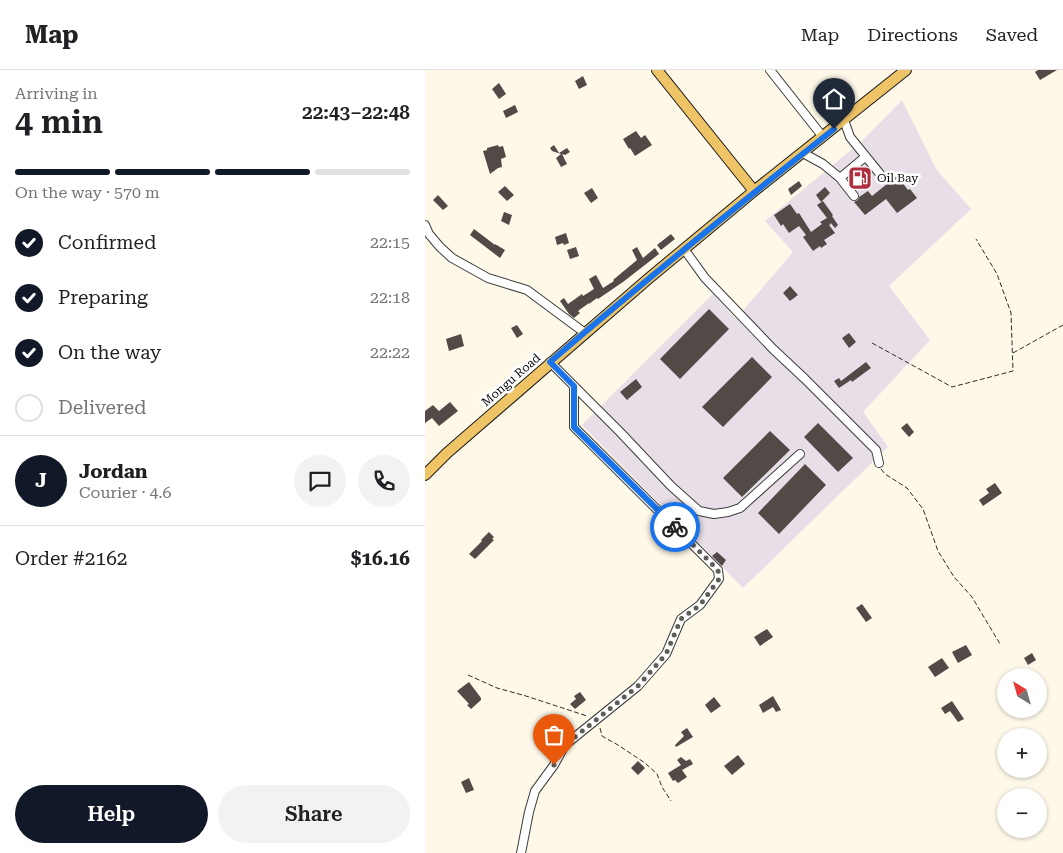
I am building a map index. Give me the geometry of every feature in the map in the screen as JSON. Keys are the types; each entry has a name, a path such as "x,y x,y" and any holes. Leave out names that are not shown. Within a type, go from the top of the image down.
{"main road":[{"path":"657,70 754,192"},
{"name":"Mongu Road","path":"425,476 447,453 550,362 684,249 906,70"}],"street":[{"path":"770,70 823,137"},
{"path":"844,120 850,137 880,174"},
{"path":"803,153 823,164 840,178 854,196"},
{"path":"840,178 865,157"},
{"path":"425,225 434,241 452,258 488,278 527,290 585,333"},
{"path":"684,249 705,278 773,349 876,450 879,463"},
{"path":"550,362 671,486 699,511 714,514 740,508 799,454"},
{"path":"521,853 535,791 554,765 565,745 638,686 666,654 681,619 700,605 719,579 718,570 574,427 574,386"}],"path":[{"path":"871,344 952,387 1013,371 1011,313 997,274 976,239"},
{"path":"1012,353 1063,325"},
{"path":"879,463 885,474 907,488 923,509 938,551 954,577 972,597 1000,644"}],"shaded area":[{"path":"902,100 936,169 971,209 889,286 930,340 863,412 888,447 743,588 582,425 713,294 736,319 793,252 765,221 863,140"}],"building":[{"path":"1038,70 1057,70 1040,80 1035,72"},
{"path":"583,76 587,85 579,89 575,81"},
{"path":"499,83 506,94 499,99 492,89"},
{"path":"515,105 518,112 506,118 503,111"},
{"path":"636,131 641,138 645,135 652,145 635,156 623,139"},
{"path":"498,145 499,147 503,146 506,157 501,159 502,167 490,174 483,151"},
{"path":"554,145 559,153 567,148 570,152 565,155 562,154 567,164 561,167 556,158 561,154 552,151 550,148"},
{"name":"Oil Bay","path":"867,167 872,174 854,187 849,181"},
{"path":"897,176 917,198 897,213 886,199 865,215 854,202 868,191 872,196"},
{"path":"799,181 802,186 791,195 788,189"},
{"path":"505,186 514,195 507,201 498,192"},
{"path":"825,187 830,193 821,202 816,195"},
{"path":"592,188 598,198 591,203 584,193"},
{"path":"438,195 448,206 443,210 433,200"},
{"path":"823,201 838,225 835,228 830,222 831,224 829,225 835,233 824,240 827,244 813,251 803,237 806,235 799,226 789,233 783,224 781,226 774,215 790,204 797,214 799,213 811,232 822,224 820,222 827,218 817,205"},
{"path":"504,212 512,215 509,225 501,221"},
{"path":"474,229 505,250 500,258 470,235"},
{"path":"566,233 569,243 557,245 555,237"},
{"path":"671,234 675,239 661,250 657,245"},
{"path":"576,247 579,256 570,259 567,250"},
{"path":"637,247 643,258 655,248 659,254 623,282 578,311 580,313 574,318 569,314 560,301 564,298 568,304 582,294 583,296 594,289 589,279 596,275 603,288 614,281 637,260 632,250"},
{"path":"790,286 798,295 790,301 783,293"},
{"path":"709,309 729,329 680,379 660,359"},
{"path":"517,325 523,334 517,338 511,328"},
{"path":"849,333 856,342 849,348 842,338"},
{"path":"461,334 464,346 449,351 446,339"},
{"path":"752,357 772,377 723,427 702,407"},
{"path":"866,362 871,368 852,382 851,380 839,388 834,381 839,378 841,381"},
{"path":"636,379 642,387 627,400 620,392"},
{"path":"450,402 458,411 439,426 432,418 425,423 425,411 433,405 439,411"},
{"path":"818,423 853,458 838,472 804,437"},
{"path":"907,423 914,432 909,437 901,428"},
{"path":"770,431 790,450 742,497 723,478"},
{"path":"805,464 826,485 779,534 758,513"},
{"path":"995,483 1002,493 983,506 979,500 989,493 986,489"},
{"path":"489,532 494,537 492,539 494,540 475,559 469,554"},
{"path":"717,552 726,560 722,566 712,556"},
{"path":"862,604 872,618 866,622 856,608"},
{"path":"767,629 773,637 760,646 754,637"},
{"path":"966,645 972,655 958,663 952,652"},
{"path":"1032,653 1036,660 1028,665 1024,658"},
{"path":"942,658 949,668 935,677 928,667"},
{"path":"469,682 481,698 471,709 457,691"},
{"path":"580,692 586,700 575,709 570,704 576,699 574,696"},
{"path":"773,696 781,710 776,712 773,707 763,713 759,705"},
{"path":"714,697 721,706 711,713 705,705"},
{"path":"952,701 964,719 958,722 950,711 945,714 941,708"},
{"path":"687,728 693,737 676,747 675,745 684,736 681,732"},
{"path":"738,755 745,764 732,775 724,766"},
{"path":"681,757 686,761 690,759 693,764 682,770 687,777 678,783 675,780 673,781 668,773 681,765 677,760"},
{"path":"638,761 645,768 638,775 631,768"},
{"path":"469,778 474,790 466,793 461,782"}],"way so far":[{"path":"554,765 565,745 638,686 648,675 666,654 681,619 700,605 719,579 718,570 675,527"}],"place":[{"name":"Oil Bay","path":"860,178"}],"route":[{"path":"675,527 574,427 574,386 550,362 684,249 834,129"}]}
